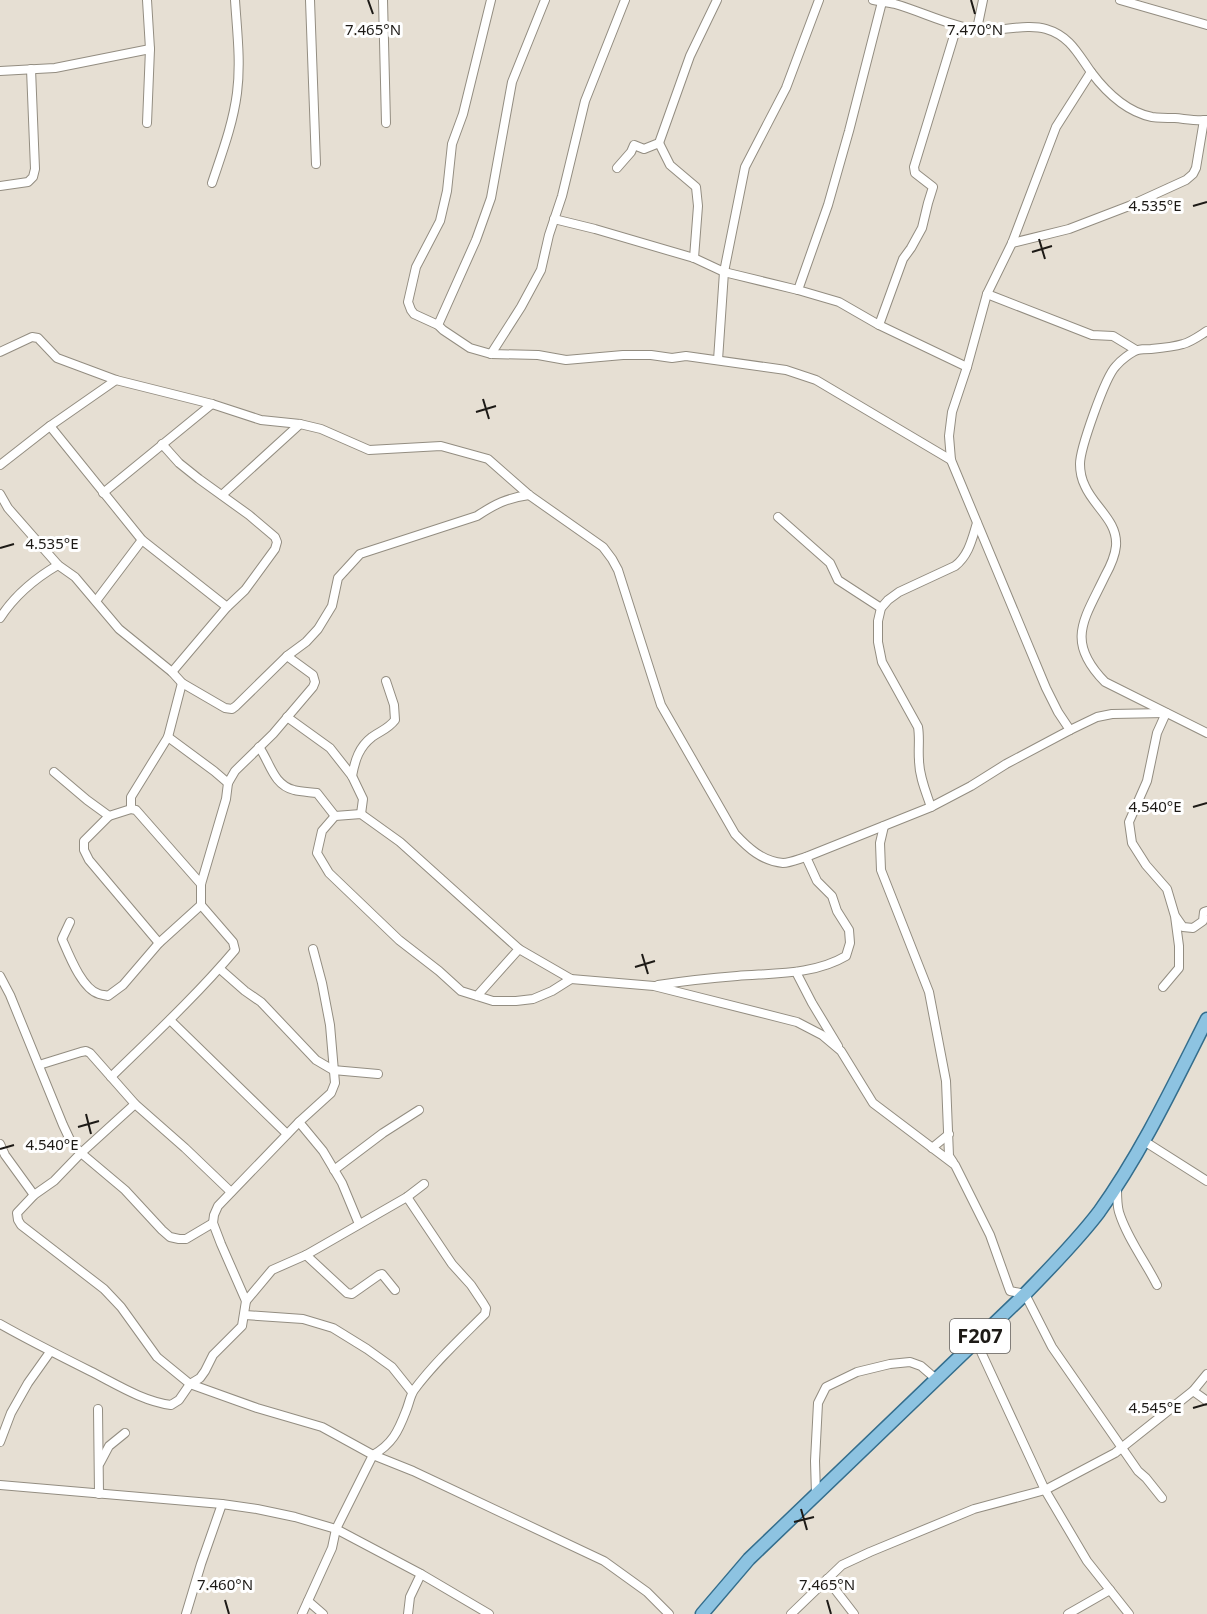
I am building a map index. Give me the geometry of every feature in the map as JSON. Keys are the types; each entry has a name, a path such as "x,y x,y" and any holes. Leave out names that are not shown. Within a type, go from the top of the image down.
{"main road":[{"name":"F207","path":"702,1614 749,1559 1025,1294 1064,1254 1098,1214 1144,1141 1207,1019"}],"street":[{"path":"147,0 150,49 147,123"},
{"path":"212,183 230,125 237,93 239,60 235,0"},
{"path":"309,0 316,164"},
{"path":"383,0 386,123"},
{"path":"491,0 463,114 452,144 447,191 440,221 416,267 408,302 414,314 438,325 470,348 491,354 538,355 566,360 623,355 686,356 786,370 816,380 951,460"},
{"path":"438,325 476,240 491,198 512,82 545,0"},
{"path":"491,354 541,270 585,101 625,0"},
{"path":"694,258 698,206 696,187 670,165 659,143 690,56 717,0"},
{"path":"718,360 724,272 745,167 786,88 819,0"},
{"path":"873,0 894,2 957,26 994,31 1031,27 1046,29 1064,38 1075,47 1091,72 1122,104 1152,117 1205,120 1196,168 1186,180 1129,206 1069,229 1012,243"},
{"path":"977,29 983,0"},
{"path":"1120,0 1207,25"},
{"path":"798,290 828,205 882,2"},
{"path":"879,325 903,259 922,228 933,187 915,173 914,167 957,26"},
{"path":"0,71 55,68 150,49"},
{"path":"0,186 28,182 33,177 35,169 31,69"},
{"path":"1070,730 1046,688 951,460 950,436 952,412 987,294 1012,243 1056,128 1091,72"},
{"path":"617,168 634,145 644,149 659,143"},
{"path":"554,219 694,258 724,272 839,302 879,325 967,367"},
{"path":"987,294 1092,335 1113,336 1137,350"},
{"path":"1207,332 1184,344 1137,350 1115,367 1095,411 1082,449 1080,463 1085,486 1091,498 1112,524 1116,536 1116,547 1109,568 1082,623 1083,652 1093,670 1105,682 1207,733"},
{"path":"0,352 32,337 38,338 57,358 116,380 212,404 261,420 300,424 321,429 369,450 441,446 488,459 528,495 603,547 612,559 618,570 661,705 735,834 762,858 784,863 806,857 931,807 1097,717 1112,714 1166,713"},
{"path":"0,465 50,426 116,380"},
{"path":"103,493 212,404"},
{"path":"222,495 300,424"},
{"path":"50,426 142,540 227,607"},
{"path":"162,444 179,463 249,514 275,537 277,542 275,549 245,590 227,607 172,672"},
{"path":"0,494 4,510 58,565 75,578 119,629 172,672 182,683 225,708 232,709 318,629 332,606 338,578 360,554 477,516 512,497 528,495"},
{"path":"778,517 830,563 838,580 881,608"},
{"path":"931,807 918,760 920,736 918,727 882,662 878,642 878,621 881,608 899,592 955,566 962,560 967,553 977,523"},
{"path":"96,601 142,540"},
{"path":"0,618 25,588 58,565"},
{"path":"111,1077 170,1020 235,950 235,946 201,905 201,884 226,799 228,783 235,771 273,734 315,682 313,675 287,656"},
{"path":"352,776 359,752 372,738 388,729 395,720 394,705 386,681"},
{"path":"130,809 131,798 168,737 182,683"},
{"path":"1163,987 1179,968 1175,916 1167,889 1146,865 1132,843 1129,822 1147,781 1157,733 1166,713"},
{"path":"287,717 330,748 352,776 363,799 361,814"},
{"path":"168,737 228,783"},
{"path":"259,747 283,786 317,793 335,816"},
{"path":"54,772 110,816"},
{"path":"159,943 89,860 84,850 84,841 110,816 130,809 136,810 201,884"},
{"path":"571,979 533,999 493,1001 461,991 399,940 329,873 317,853 322,831 335,816 361,814 400,842 519,949 571,979 654,986 797,1022 822,1035 841,1051"},
{"path":"884,826 880,843 881,870 929,992 946,1081 949,1156 990,1235 1010,1291 1025,1294 1052,1347 1121,1448 1162,1498"},
{"path":"654,986 735,976 796,972 837,962 846,956 850,943 849,930 837,911 832,896 817,881 806,857"},
{"path":"70,922 62,939 85,984 97,994 108,996 123,985 159,943 201,905"},
{"path":"1175,916 1183,927 1193,928 1203,921 1204,912 1207,911"},
{"path":"0,1324 126,1390 163,1404 171,1405 179,1400 190,1384 200,1378 213,1355 242,1326 245,1315 246,1301 213,1223 218,1206 299,1122 332,1093 335,1083 330,1025 322,983 312,949"},
{"path":"477,996 519,949"},
{"path":"219,969 261,1002 316,1060 333,1070 378,1074"},
{"path":"796,972 812,1003 873,1103 955,1165"},
{"path":"0,976 71,1142 125,1190 170,1237 186,1239 213,1223"},
{"path":"170,1020 287,1134"},
{"path":"39,1065 86,1051 90,1053 135,1104 231,1192"},
{"path":"135,1104 17,1213 21,1225 104,1289 121,1307 157,1357 190,1384 257,1408 322,1427 373,1455 413,1471 604,1561 647,1592 669,1614"},
{"path":"334,1170 383,1133 419,1110"},
{"path":"299,1122 322,1151 342,1183 359,1224"},
{"path":"932,1148 949,1134"},
{"path":"1144,1141 1207,1181"},
{"path":"0,1144 2,1157 34,1195"},
{"path":"246,1301 272,1270 306,1255 407,1197 424,1184"},
{"path":"1117,1186 1119,1210 1127,1232 1157,1285"},
{"path":"302,1614 332,1548 336,1529 373,1455 392,1441 412,1392 485,1314 486,1308 471,1285 452,1264 407,1197"},
{"path":"306,1255 347,1293 352,1294 379,1275 382,1275 395,1290"},
{"path":"245,1315 303,1319 333,1328 392,1367 412,1392"},
{"path":"976,1341 1045,1490 1087,1561 1129,1614"},
{"path":"0,1442 11,1413 28,1383 50,1352"},
{"path":"816,1496 818,1403 826,1386 857,1372 910,1362 921,1366 936,1379"},
{"path":"791,1614 842,1565 974,1509 1045,1490 1106,1458 1193,1391 1207,1374"},
{"path":"1193,1391 1207,1401"},
{"path":"98,1409 99,1494"},
{"path":"99,1464 109,1446 125,1433"},
{"path":"0,1485 222,1504 295,1517 336,1529 421,1574 489,1614"},
{"path":"186,1614 222,1504"},
{"path":"408,1614 410,1597 421,1574"},
{"path":"827,1579 854,1614"},
{"path":"1068,1614 1110,1590"},
{"path":"308,1601 323,1614"}]}
